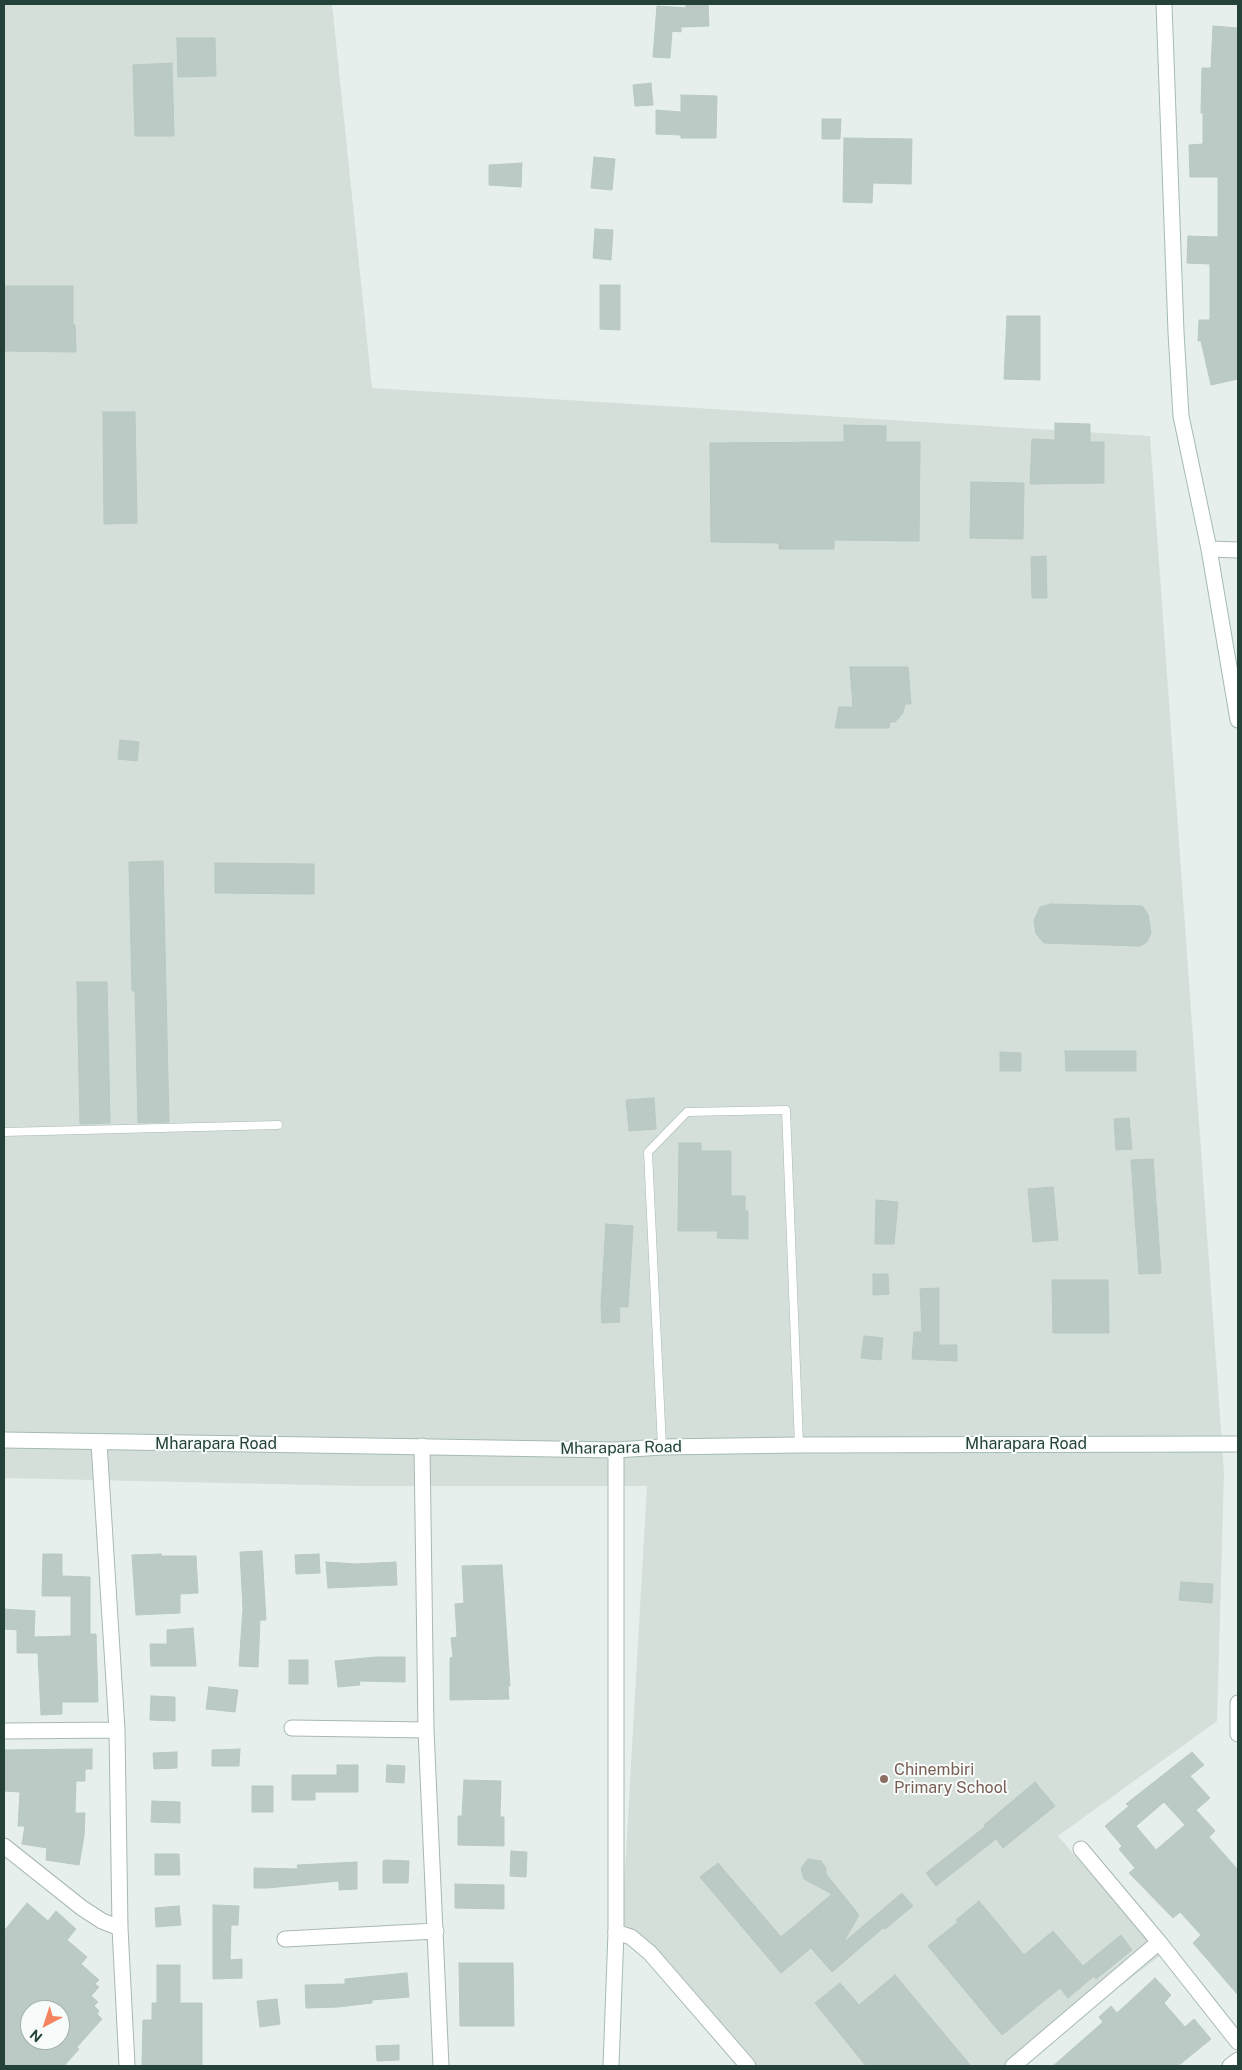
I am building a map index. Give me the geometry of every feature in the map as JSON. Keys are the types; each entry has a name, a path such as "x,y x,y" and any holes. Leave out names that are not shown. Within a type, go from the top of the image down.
{"street":[{"path":"1164,4 1176,332 1181,416 1210,549 1238,720"},
{"path":"1210,549 1238,550"},
{"name":"Mharapara Road","path":"4,1440 616,1450 662,1447 798,1445 1238,1444"},
{"path":"98,1443 117,1730 120,1928 127,2066"},
{"path":"422,1446 426,1730 441,2066"},
{"path":"611,2066 616,1932 616,1450"},
{"path":"1238,1703 1238,1734"},
{"path":"292,1728 426,1730"},
{"path":"4,1731 117,1730"},
{"path":"4,1846 82,1908 102,1921 120,1928"},
{"path":"1081,1849 1159,1942 1238,2042"},
{"path":"285,1939 436,1931"},
{"path":"616,1932 631,1937 650,1953 748,2066"},
{"path":"1013,2066 1159,1942"},
{"path":"1230,2066 1238,2060"}],"lane":[{"path":"662,1447 648,1152 687,1112 786,1110 798,1445"},
{"path":"4,1132 278,1125"}],"shaded area":[{"path":"4,4 332,4 372,388 1150,436 1224,1472 1217,1721 1058,1836 1161,1955 1015,2066 740,2066 622,1922 647,1486 359,1486 4,1478"}],"building":[{"path":"686,4 708,4 709,26 681,27 681,32 672,31 670,58 653,57 657,6 686,8"},
{"path":"1213,26 1238,28 1238,379 1211,385 1201,341 1198,341 1199,320 1210,320 1210,264 1187,263 1188,236 1218,237 1218,177 1190,177 1189,145 1203,144 1203,113 1201,113 1202,68 1211,68"},
{"path":"177,38 215,38 216,76 178,77"},
{"path":"172,63 174,136 135,136 133,65"},
{"path":"651,83 653,105 635,106 633,85"},
{"path":"681,95 717,96 716,138 681,138 681,135 656,134 656,110 681,112"},
{"path":"822,119 841,119 840,139 822,139"},
{"path":"844,138 912,139 911,184 873,183 872,203 843,202"},
{"path":"594,157 615,159 612,190 591,188"},
{"path":"522,163 521,187 489,185 489,165"},
{"path":"595,229 613,230 611,260 593,258"},
{"path":"600,285 620,285 620,330 600,329"},
{"path":"4,286 73,286 73,325 75,325 76,352 4,351"},
{"path":"1007,316 1040,316 1040,380 1004,379"},
{"path":"103,412 135,412 137,523 104,524"},
{"path":"1055,423 1090,424 1090,442 1104,442 1104,483 1030,484 1032,439 1055,440"},
{"path":"844,425 886,426 886,442 920,442 919,541 834,540 834,549 779,549 779,543 711,542 710,443 844,442"},
{"path":"971,482 1024,483 1023,539 970,538"},
{"path":"1046,556 1047,598 1032,598 1031,557"},
{"path":"850,667 908,667 911,704 905,704 903,713 895,722 890,722 889,728 835,728 839,707 853,707"},
{"path":"120,740 139,742 137,761 118,759"},
{"path":"163,861 169,1122 138,1123 135,991 132,991 129,862"},
{"path":"215,863 314,864 314,894 215,893"},
{"path":"1051,904 1142,906 1148,914 1151,933 1147,942 1140,946 1044,943 1036,934 1034,920 1040,907"},
{"path":"77,982 107,982 110,1123 80,1124"},
{"path":"1065,1051 1136,1051 1136,1071 1066,1071"},
{"path":"1000,1052 1021,1053 1021,1071 1000,1071"},
{"path":"654,1098 656,1129 629,1131 626,1100"},
{"path":"1129,1118 1132,1149 1116,1150 1114,1119"},
{"path":"679,1143 701,1143 701,1151 731,1151 731,1196 745,1196 745,1211 748,1211 748,1239 717,1238 718,1231 678,1231"},
{"path":"1153,1159 1161,1273 1139,1274 1131,1160"},
{"path":"1053,1187 1058,1240 1033,1242 1028,1189"},
{"path":"876,1200 898,1202 894,1244 875,1244"},
{"path":"606,1224 633,1226 628,1307 619,1307 620,1322 602,1323 601,1305"},
{"path":"873,1274 888,1274 889,1294 873,1295"},
{"path":"1052,1280 1108,1280 1109,1333 1053,1333"},
{"path":"939,1288 939,1345 957,1345 957,1361 912,1359 914,1332 922,1332 920,1289"},
{"path":"864,1336 883,1338 881,1360 861,1358"},
{"path":"262,1551 266,1620 260,1620 258,1667 239,1666 243,1609 240,1552"},
{"path":"43,1554 62,1554 62,1576 90,1577 90,1634 96,1634 98,1702 62,1702 62,1714 41,1715 38,1653 17,1653 17,1630 4,1629 4,1609 35,1611 34,1637 71,1636 71,1596 42,1596"},
{"path":"161,1554 161,1556 196,1556 198,1593 180,1594 180,1613 136,1615 132,1555"},
{"path":"319,1554 320,1573 296,1574 295,1555"},
{"path":"326,1562 356,1564 396,1562 397,1585 328,1588"},
{"path":"502,1565 510,1686 508,1686 509,1699 450,1700 450,1658 453,1657 451,1638 457,1637 455,1604 464,1603 462,1566"},
{"path":"1181,1582 1213,1584 1212,1603 1179,1600"},
{"path":"193,1628 196,1666 151,1666 150,1644 167,1644 167,1630"},
{"path":"376,1657 405,1657 405,1682 359,1681 360,1685 338,1687 335,1661"},
{"path":"289,1660 308,1660 308,1684 289,1684"},
{"path":"209,1687 238,1690 235,1712 206,1709"},
{"path":"151,1696 175,1697 175,1721 150,1720"},
{"path":"92,1749 92,1769 85,1769 85,1781 76,1781 75,1813 85,1813 84,1836 79,1865 46,1860 47,1848 22,1844 25,1826 18,1826 20,1792 4,1791 4,1750"},
{"path":"240,1749 239,1766 212,1766 212,1750"},
{"path":"177,1752 177,1768 154,1769 153,1753"},
{"path":"1192,1752 1204,1765 1190,1776 1210,1798 1196,1810 1215,1831 1209,1837 1238,1870 1238,1995 1193,1943 1201,1935 1180,1912 1173,1918 1129,1873 1135,1868 1119,1849 1122,1846 1105,1826 1129,1806 1126,1804","holes":["1164,1802 1185,1825 1156,1850 1136,1826"]},
{"path":"337,1765 358,1765 358,1792 315,1792 315,1800 292,1800 292,1775 337,1775"},
{"path":"387,1765 405,1766 404,1783 386,1782"},
{"path":"464,1780 501,1781 500,1817 504,1817 504,1846 458,1845 458,1816 462,1816"},
{"path":"1035,1782 1055,1806 1003,1848 996,1839 936,1886 926,1873 986,1826 984,1825"},
{"path":"252,1786 273,1786 273,1812 252,1812"},
{"path":"152,1801 180,1802 180,1823 151,1822"},
{"path":"511,1851 527,1852 526,1877 510,1876"},
{"path":"155,1854 179,1854 180,1875 155,1875"},
{"path":"808,1859 821,1861 826,1868 826,1874 859,1915 843,1943 902,1893 913,1906 885,1929 883,1928 832,1972 811,1948 781,1973 700,1877 718,1863 781,1937 832,1894 804,1879 801,1868"},
{"path":"383,1861 409,1861 408,1883 383,1883"},
{"path":"357,1862 357,1889 339,1890 339,1881 254,1888 254,1868 298,1869 297,1865"},
{"path":"455,1884 504,1885 504,1909 455,1908"},
{"path":"979,1901 1024,1955 1053,1931 1083,1966 1121,1935 1132,1950 1096,1979 1094,1976 1068,1998 1060,1988 1002,2035 928,1946 958,1922 956,1920"},
{"path":"27,1903 48,1921 56,1911 76,1929 67,1940 87,1957 81,1964 99,1980 95,1984 99,1987 91,1996 98,2002 94,2006 99,2011 97,2014 102,2019 77,2047 79,2049 64,2066 4,2066 4,1931"},
{"path":"213,1905 239,1906 238,1925 231,1925 230,1960 242,1959 242,1978 213,1979"},
{"path":"179,1906 181,1925 156,1927 155,1908"},
{"path":"459,1963 513,1963 514,2026 460,2026"},
{"path":"157,1965 180,1965 180,2003 202,2003 202,2066 142,2066 143,2020 152,2020 152,2003 157,2003"},
{"path":"407,1973 409,1997 372,2000 372,2003 338,2007 306,2008 305,1985 345,1984 345,1979"},
{"path":"895,1975 971,2066 866,2066 815,2003 840,1983 859,2005"},
{"path":"1155,1978 1171,1995 1164,2003 1185,2027 1194,2019 1211,2039 1178,2066 1053,2066 1103,2022 1099,2017 1111,2006 1117,2013"},
{"path":"277,1999 280,2024 260,2027 257,2001"},
{"path":"399,2045 399,2060 377,2061 376,2046"}],"place":[{"name":"Chinembiri Primary School","path":"884,1779"}]}
